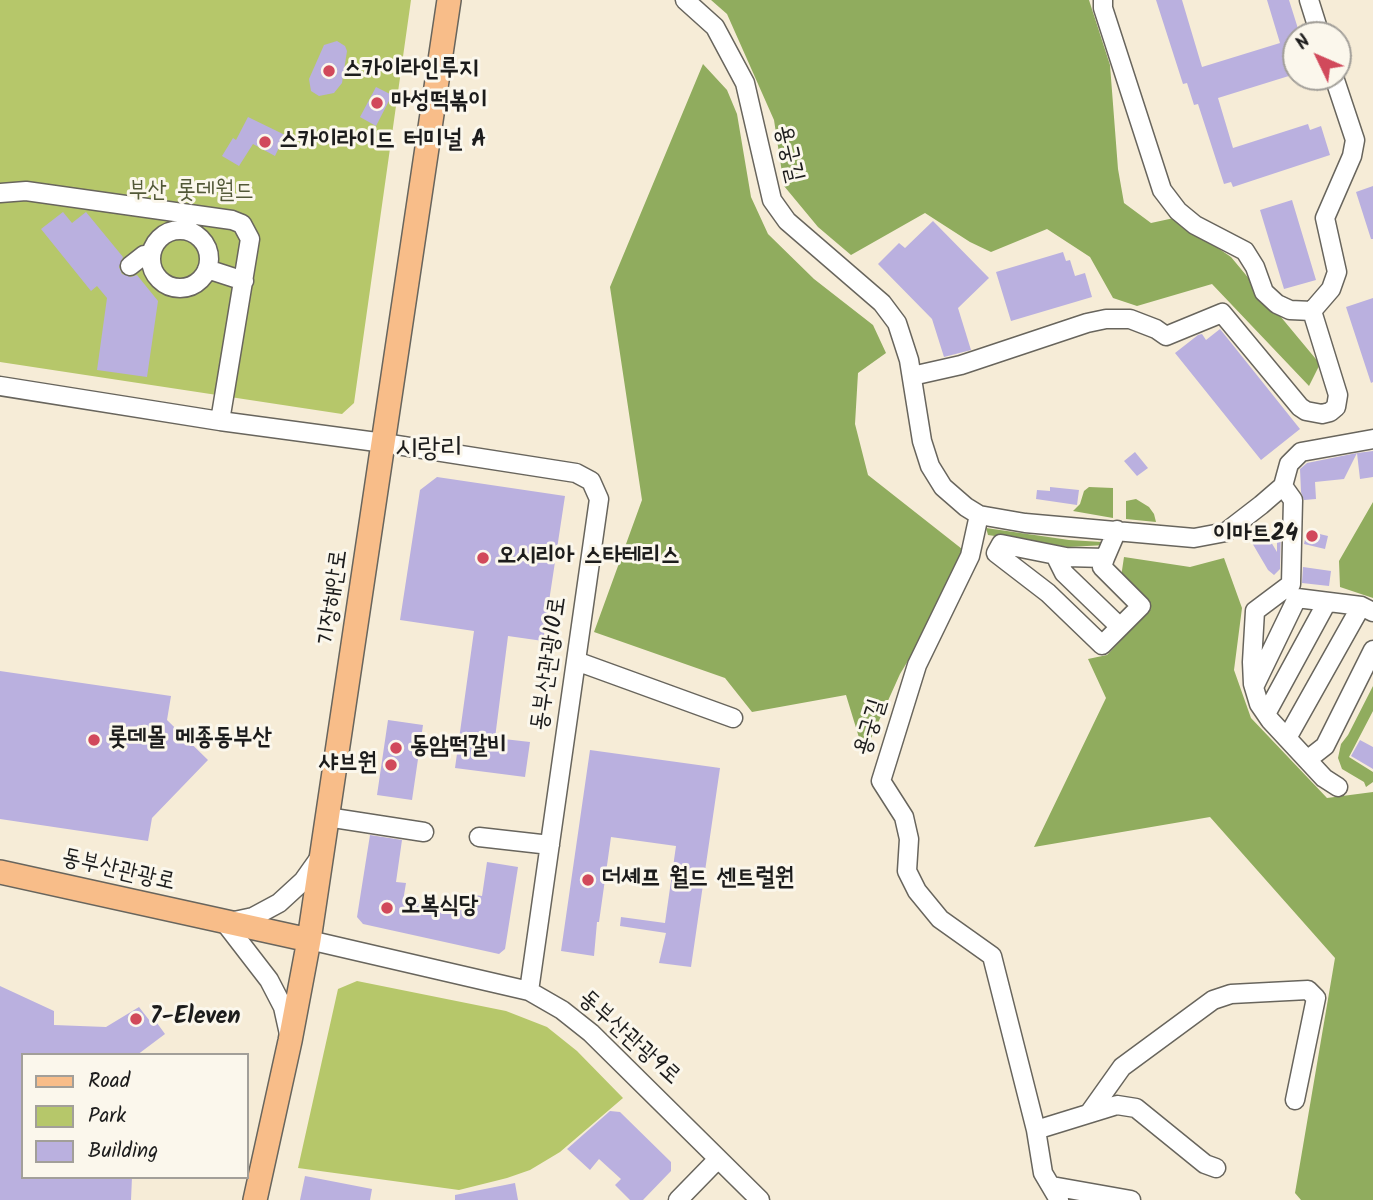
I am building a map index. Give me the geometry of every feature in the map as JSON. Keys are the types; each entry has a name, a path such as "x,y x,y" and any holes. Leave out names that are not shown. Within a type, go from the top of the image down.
{"main road":[{"name":"기장해안로","path":"255,1200 309,940 449,0"},
{"name":"동부산관광로","path":"0,872 309,940"}],"street":[{"name":"용궁길","path":"685,0 715,27 745,83 772,200 787,221 882,303 897,323 909,360 922,441 930,466 943,487 979,514 1025,523 1194,538 1226,532 1283,485 1289,464 1301,452 1373,439"},
{"path":"1103,0 1102,8 1162,190 1178,211 1195,225 1245,251 1255,267 1264,292 1277,304 1290,310 1312,311 1324,315 1331,327"},
{"path":"1309,0 1316,21"},
{"path":"1312,311 1323,300 1336,279 1337,263 1325,218 1355,148 1355,140 1339,91"},
{"path":"0,193 26,191 232,220 242,224 250,239 220,421"},
{"path":"174,231 189,232 206,246 207,269 204,276 192,286 169,286 154,272 152,255 155,244 166,234 174,231"},
{"path":"130,266 144,254 152,255"},
{"path":"207,269 244,281"},
{"path":"912,376 961,365 1106,319 1130,319 1166,336 1222,313 1300,407 1322,414 1336,407 1338,395 1312,311"},
{"name":"동부산관광10로","path":"0,386 576,473 591,481 599,499 529,990"},
{"path":"1254,687 1290,594 1293,500 1283,485"},
{"name":"용궁길","path":"979,514 970,556 917,664 881,781 904,817 909,839 907,871 917,891 940,919 992,956 1036,1130 1043,1173 1055,1193"},
{"path":"1105,558 1055,555 1001,544 996,553 1048,593 1102,646 1141,606 1102,567 1117,530"},
{"path":"1055,555 1065,573 1120,626"},
{"path":"1287,738 1367,610 1361,606 1290,594 1255,611 1252,662 1254,687 1259,704 1287,738 1324,778 1338,787"},
{"path":"1266,714 1327,602"},
{"path":"1307,760 1325,746 1373,650"},
{"path":"576,661 733,718"},
{"path":"327,817 424,832"},
{"path":"479,837 550,845"},
{"name":"동부산관광로","path":"225,923 253,917 279,903 303,881 320,857"},
{"path":"225,923 269,979 282,1007 290,1041"},
{"name":"동부산관광9로","path":"309,940 529,990 592,1033 760,1200"},
{"path":"1090,1112 1122,1068 1213,1000 1231,994 1308,989 1316,998 1295,1100"},
{"path":"1036,1130 1117,1105 1136,1108 1205,1164 1216,1168"},
{"path":"678,1200 718,1159"},
{"path":"1055,1193 1131,1200"}],"green space":[{"name":"부산 롯데월드","path":"0,0 411,0 354,403 342,414 0,362"},
{"path":"711,0 1089,0 1110,65 1118,169 1124,203 1151,223 1174,218 1231,257 1320,364 1309,386 1212,284 1137,306 1113,298 1090,257 1047,229 991,252 925,213 851,255 818,227 784,186 774,120 727,14"},
{"path":"703,64 727,90 737,114 751,197 768,234 814,279 873,325 886,353 858,373 855,424 868,475 962,549 938,611 900,674 864,754 846,695 752,712 725,678 594,632 642,500 610,287"},
{"path":"1089,487 1113,488 1113,518 1073,511"},
{"path":"1136,499 1149,507 1156,522 1126,519 1126,501"},
{"path":"1373,502 1373,598 1340,587 1339,561"},
{"path":"986,528 1102,542 1106,545 1068,547 988,535"},
{"path":"1124,557 1190,567 1224,558 1242,608 1234,670 1251,718 1327,798 1373,792 1373,1200 1301,1200 1295,1193 1335,958 1210,817 1034,847 1106,698 1088,659 1107,655 1151,609 1121,577"},
{"path":"1373,686 1373,711 1349,757 1373,772 1373,782 1366,787 1364,782 1342,769 1338,758 1341,744"},
{"path":"357,981 506,1011 547,1027 577,1051 623,1098 560,1152 530,1170 459,1190 298,1168 338,989"}],"building":[{"path":"1156,0 1182,0 1202,67 1280,43 1267,0 1289,0 1296,21 1282,21 1282,78 1218,98 1233,148 1308,124 1310,130 1321,126 1330,155 1233,187 1231,182 1224,184 1198,104 1194,105 1187,83 1183,84"},
{"name":"스카이라인루지","path":"337,41 345,46 347,51 342,83 334,93 319,96 311,91 309,79 324,45"},
{"path":"376,87 392,95 376,126 360,117"},
{"name":"스카이라이드 터미널 A","path":"248,117 285,135 275,156 253,144 239,166 222,156 233,138 236,140"},
{"path":"1373,186 1373,239 1371,239 1356,192"},
{"path":"1292,200 1316,280 1284,289 1260,210"},
{"path":"63,212 72,223 86,212 123,257 119,267 122,274 131,277 137,275 158,301 147,377 97,370 107,298 97,286 91,291 41,229"},
{"path":"933,221 989,278 958,308 971,350 944,357 932,319 878,264 899,243 905,248"},
{"path":"1063,252 1066,261 1070,260 1075,276 1085,273 1092,297 1011,321 996,272"},
{"path":"1373,298 1373,382 1371,383 1346,307"},
{"path":"1220,329 1300,429 1261,460 1175,353 1198,335 1202,334 1206,340"},
{"path":"1373,451 1373,477 1360,479 1357,453"},
{"path":"1135,452 1148,468 1137,476 1124,461"},
{"path":"1357,453 1344,479 1315,482 1316,499 1304,500 1300,469 1307,463"},
{"name":"오시리아 스타테리스","path":"437,477 565,496 543,641 508,636 495,738 530,742 525,777 455,768 474,631 400,620 420,490"},
{"path":"1050,487 1079,490 1077,505 1036,499 1037,490 1050,491"},
{"path":"1262,527 1277,552 1277,527 1281,527 1280,569 1274,575 1268,570 1248,536"},
{"path":"1307,531 1328,536 1325,549 1304,544"},
{"path":"1303,567 1331,571 1329,586 1302,583"},
{"name":"롯데몰 메종동부산","path":"0,671 171,696 167,720 208,760 152,818 148,841 0,819"},
{"path":"388,720 423,725 412,800 377,795"},
{"path":"1360,740 1373,747 1373,769 1351,756"},
{"name":"더셰프 월드 센트럴원","path":"590,750 720,768 691,967 659,963 666,933 620,926 621,917 665,923 676,846 611,837 594,956 561,951"},
{"path":"370,835 402,840 396,882 406,883 403,901 472,912 475,895 482,896 487,862 518,867 505,949 499,954 363,924 357,917"},
{"path":"0,986 54,1011 54,1025 106,1027 139,1007 153,1025 157,1023 165,1034 140,1053 21,1053 21,1179 132,1179 131,1200 0,1200"},
{"path":"610,1111 620,1112 671,1162 671,1171 643,1200 630,1200 615,1185 621,1179 599,1159 590,1170 567,1149"},
{"path":"305,1176 372,1189 370,1200 300,1200"},
{"path":"515,1183 518,1200 455,1200 455,1195"}],"place":[{"name":"스카이라인루지","path":"329,71"},
{"name":"마성떡볶이","path":"377,103"},
{"name":"스카이라이드 터미널 A","path":"265,142"},
{"name":"이마트24","path":"1312,536"},
{"name":"오시리아 스타테리스","path":"483,558"},
{"name":"롯데몰 메종동부산","path":"94,740"},
{"name":"동암떡갈비","path":"396,748"},
{"name":"샤브원","path":"391,765"},
{"name":"더셰프 월드 센트럴원","path":"588,880"},
{"name":"오복식당","path":"387,908"},
{"name":"7-Eleven","path":"136,1019"}],"district":[{"name":"시랑리","path":"429,451"}]}
